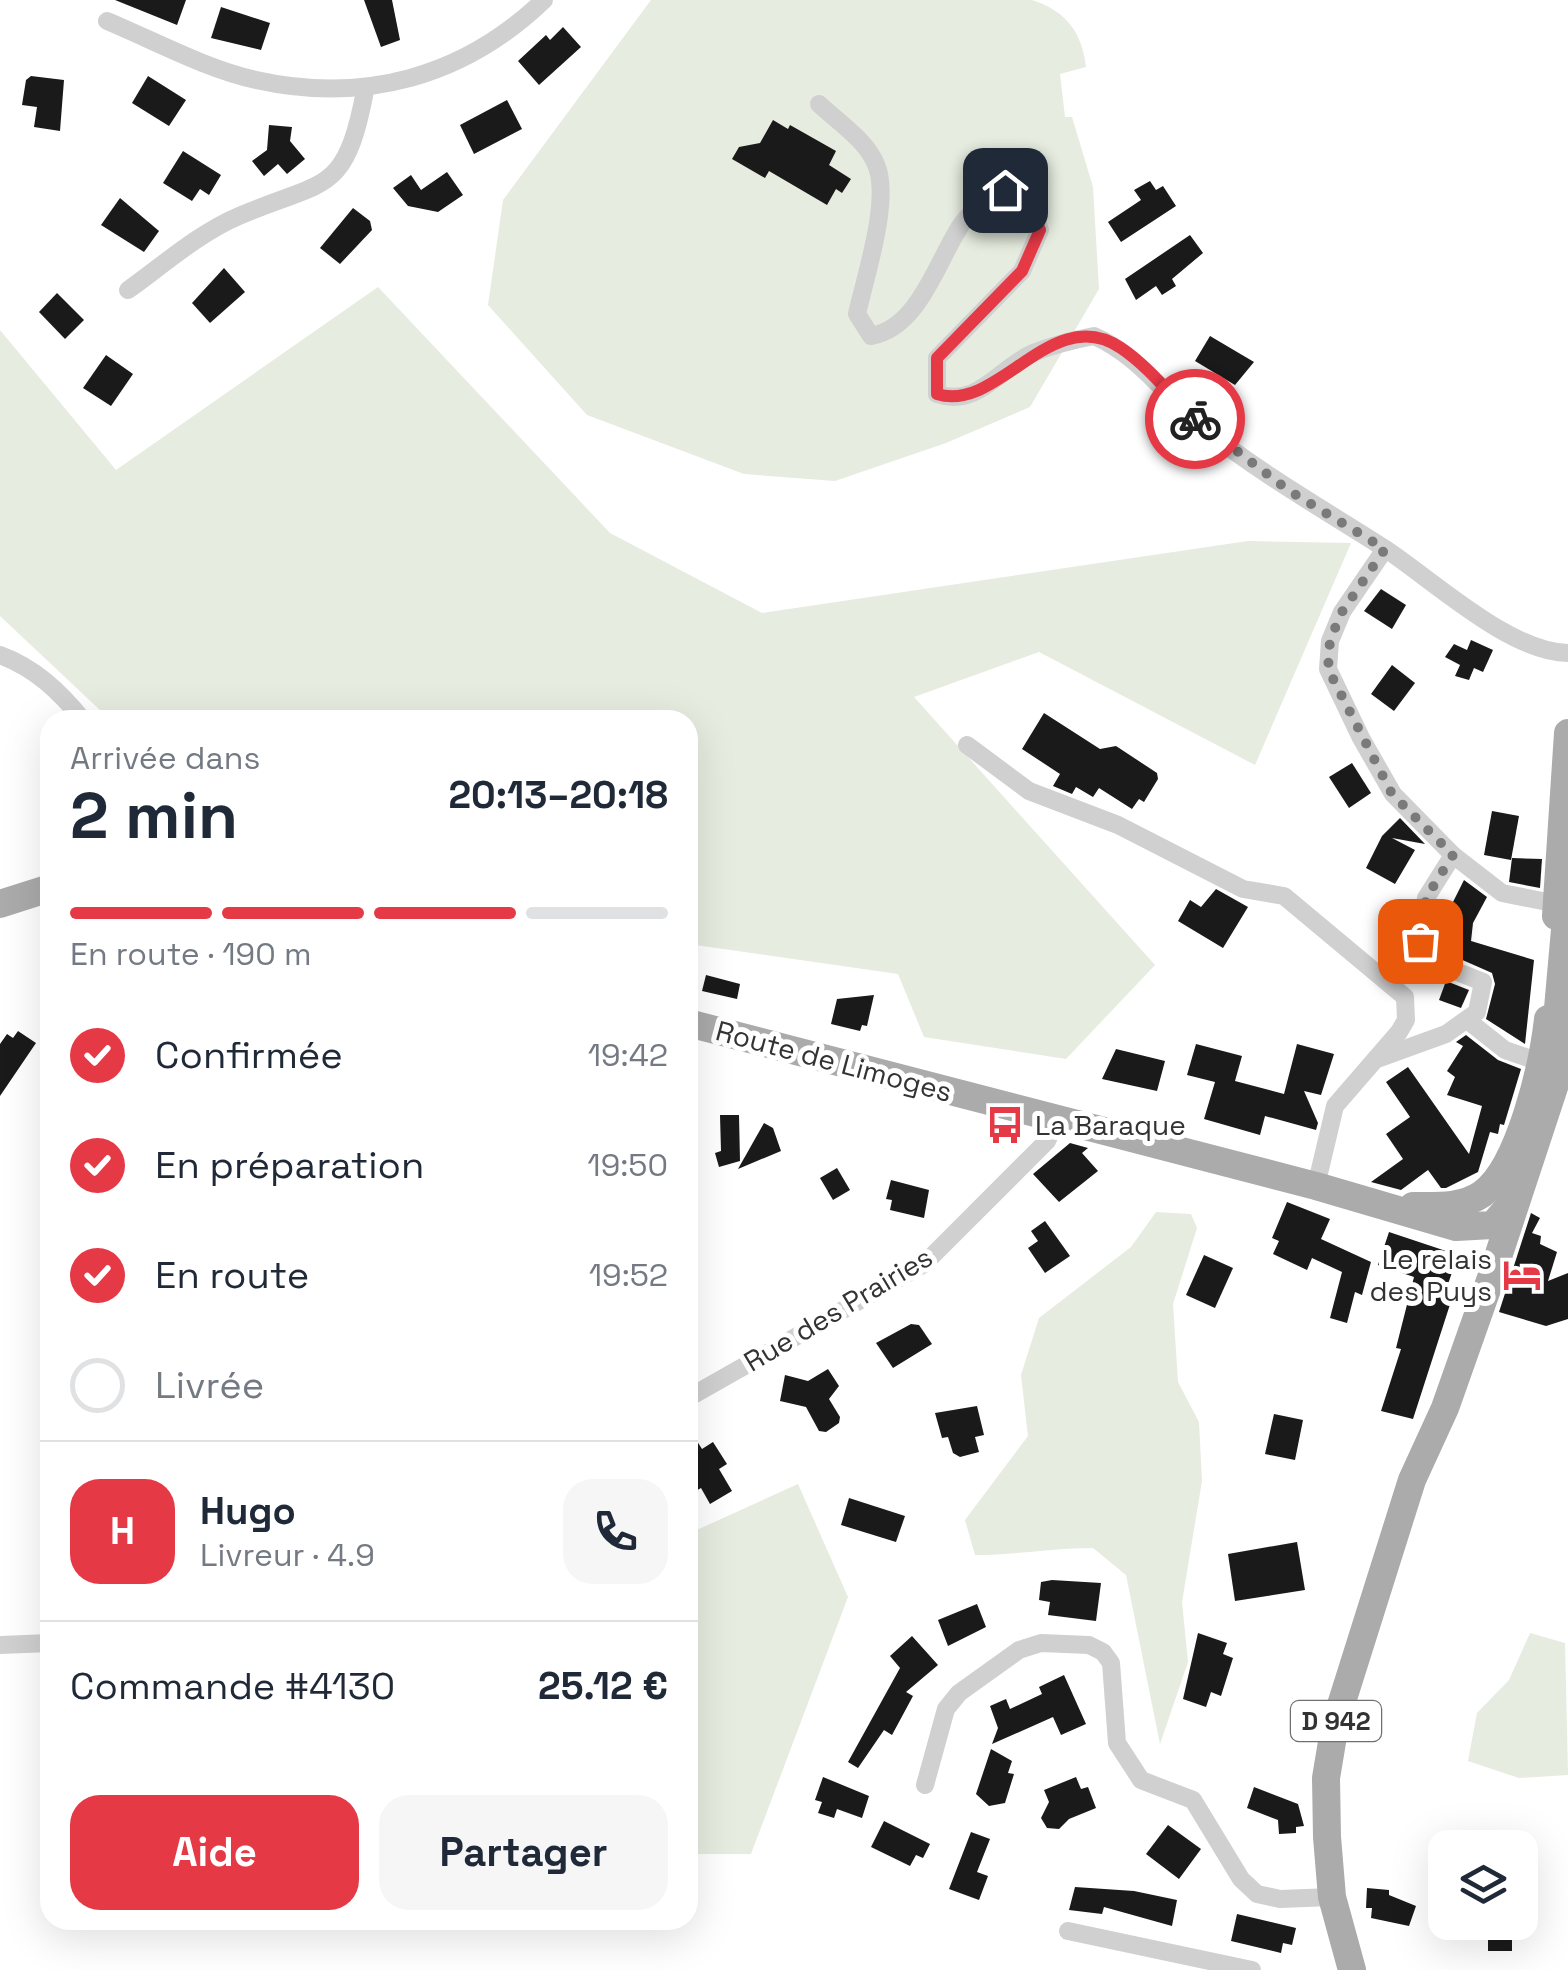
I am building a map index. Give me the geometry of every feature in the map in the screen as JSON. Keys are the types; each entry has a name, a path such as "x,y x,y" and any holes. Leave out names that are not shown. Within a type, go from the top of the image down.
{"main road":[{"path":"1492,1225 1507,1213 1519,1189 1550,1065 1565,903 1568,733"},
{"path":"0,904 40,891"},
{"path":"1458,1215 1486,1191 1503,1169 1568,1021"},
{"name":"Route de Limoges","path":"698,1026 1387,1206 1458,1215"},
{"path":"1412,1480 1491,1248 1492,1225 1519,1162 1550,1065"},
{"name":"D 942","path":"1412,1480 1445,1408 1519,1189"},
{"path":"1458,1215 1479,1211 1492,1225"},
{"path":"1458,1215 1473,1242 1476,1269"},
{"name":"D 942","path":"1352,1970 1332,1897 1326,1809 1335,1724 1412,1480 1429,1402 1492,1225"}],"street":[{"path":"107,21 256,80 365,90 407,81 475,52 522,21 544,0"},
{"path":"128,290 209,232 322,184 346,160 356,136 365,90"},
{"path":"819,104 866,147 878,168 878,216 857,314 871,336 887,333 930,284 961,225 986,196 1024,190 1033,206 1040,230 1022,271 937,358 937,394 954,400 981,390 1030,354 1094,336 1121,348 1203,427 1288,490 1385,549 1499,627 1541,649 1568,653"},
{"path":"1385,549 1342,612 1330,640 1328,669 1392,794 1453,855 1502,893 1565,903"},
{"path":"0,656 23,664 60,693 74,710"},
{"path":"966,745 1029,791 1118,825 1242,889 1284,896 1405,996 1406,1020 1335,1106 1316,1186"},
{"path":"1376,1059 1403,1053 1476,1012 1483,982 1428,960 1420,941 1426,898 1453,855"},
{"path":"1466,1020 1505,1050 1550,1065"},
{"name":"Rue des Prairies","path":"698,1392 924,1264 1046,1141 1057,1119"},
{"path":"925,1785 946,1709 959,1693 1018,1650 1041,1642 1089,1645 1104,1652 1111,1663 1117,1742 1141,1780 1193,1800 1240,1879 1257,1894 1280,1899 1332,1897"},
{"path":"0,1645 40,1643"},
{"path":"1068,1932 1252,1970"}],"shaded area":[{"path":"651,0 1032,0 1054,10 1070,24 1081,43 1086,67 1060,74 1065,117 1072,117 1093,187 1099,289 1030,407 946,443 835,481 744,474 587,415 488,305 503,200"},
{"path":"378,287 610,533 762,613 1248,541 1351,543 1255,765 1039,652 914,697 1155,965 1066,1059 924,1037 898,974 698,945 698,710 100,710 0,616 0,330 116,470"},
{"path":"1156,1212 1191,1214 1197,1228 1173,1304 1178,1382 1199,1422 1202,1481 1182,1602 1188,1662 1160,1744 1126,1575 1093,1548 975,1555 965,1520 1028,1436 1021,1375 1039,1318 1131,1247"},
{"path":"798,1484 848,1597 751,1854 698,1854 698,1529"},
{"path":"1530,1633 1565,1643 1568,1775 1519,1778 1468,1761 1477,1713 1509,1680"}],"building":[{"path":"115,0 186,0 177,25"},
{"path":"364,0 392,0 400,40 381,47"},
{"path":"221,7 270,23 261,50 211,38"},
{"path":"563,27 581,47 539,85 518,61 546,35 550,40"},
{"path":"31,76 64,80 60,131 34,127 37,107 22,105 26,80"},
{"path":"148,76 186,100 169,126 132,103"},
{"path":"507,100 522,129 474,154 460,125"},
{"path":"773,120 788,129 790,125 836,151 829,165 851,179 842,193 836,189 827,205 769,171 765,178 732,159 739,147 760,143"},
{"path":"269,125 292,127 290,141 305,159 287,174 278,164 264,176 252,161 267,150"},
{"path":"183,151 221,175 209,195 200,189 192,201 163,183"},
{"path":"447,172 463,195 438,212 408,206 393,188 411,175 421,190"},
{"path":"1150,181 1156,190 1163,186 1176,206 1121,242 1108,222 1141,200 1134,190"},
{"path":"120,198 159,231 144,252 101,225"},
{"path":"353,208 370,221 372,230 340,264 320,248"},
{"path":"1190,235 1203,253 1172,279 1176,286 1162,295 1156,286 1136,300 1125,279"},
{"path":"224,268 245,292 210,323 192,303"},
{"path":"57,293 84,320 65,339 39,312"},
{"path":"1210,336 1254,362 1235,385 1195,361"},
{"path":"106,355 133,374 111,406 83,388"},
{"path":"1381,589 1406,605 1392,629 1364,611"},
{"path":"1471,640 1493,650 1483,672 1474,668 1469,680 1455,676 1460,665 1445,657 1454,644 1467,650"},
{"path":"1392,665 1415,683 1394,711 1371,694"},
{"path":"1044,713 1100,749 1116,746 1157,773 1158,779 1144,802 1139,799 1132,809 1099,788 1093,797 1076,787 1072,794 1053,786 1060,774 1022,749"},
{"path":"1352,763 1371,793 1349,808 1329,777"},
{"path":"1492,811 1519,816 1511,860 1484,855"},
{"path":"1400,818 1425,844 1392,838 1415,850 1395,884 1366,868 1382,836"},
{"path":"1512,858 1542,859 1540,888 1509,882"},
{"path":"1464,880 1487,897 1473,923 1471,941 1534,960 1525,1044 1486,1019 1495,984 1492,973 1433,947 1438,907 1449,910"},
{"path":"1216,889 1248,907 1223,948 1178,921 1190,900 1201,907"},
{"path":"706,975 740,984 737,999 702,991"},
{"path":"1446,981 1469,990 1461,1008 1439,1000"},
{"path":"874,995 867,1026 862,1025 860,1031 831,1024 837,999"},
{"path":"18,1031 36,1043 0,1096 0,1044 7,1034 13,1038"},
{"path":"1466,1035 1498,1060 1521,1069 1504,1125 1500,1124 1498,1134 1490,1132 1478,1172 1446,1188 1441,1188 1428,1170 1401,1190 1371,1182 1403,1159 1386,1134 1410,1117 1386,1082 1408,1067 1469,1154 1482,1106 1447,1095 1455,1077 1447,1071 1463,1046 1456,1042"},
{"path":"1196,1044 1242,1056 1235,1081 1284,1094 1297,1044 1334,1054 1321,1095 1304,1091 1318,1123 1316,1130 1265,1116 1260,1135 1204,1119 1215,1082 1187,1075"},
{"path":"1116,1049 1165,1061 1157,1091 1102,1079"},
{"path":"720,1115 739,1115 740,1161 719,1167 715,1153 721,1151"},
{"path":"764,1123 773,1128 781,1151 738,1169"},
{"path":"1070,1143 1088,1148 1082,1153 1098,1171 1059,1202 1033,1174"},
{"path":"837,1168 850,1190 833,1200 820,1178"},
{"path":"891,1180 929,1190 924,1218 890,1210 892,1200 886,1199"},
{"path":"1287,1202 1330,1219 1321,1239 1371,1262 1362,1295 1355,1292 1347,1323 1330,1318 1342,1272 1312,1258 1307,1270 1273,1254 1279,1241 1272,1238"},
{"path":"1531,1213 1540,1218 1532,1233 1541,1236 1540,1244 1557,1252 1548,1281 1568,1273 1568,1319 1546,1326 1499,1312"},
{"path":"1045,1221 1070,1256 1045,1273 1028,1248 1038,1241 1031,1231"},
{"path":"1389,1232 1458,1255 1447,1287 1455,1289 1413,1419 1381,1411 1401,1349 1396,1348 1414,1277 1378,1265"},
{"path":"1204,1255 1233,1268 1215,1308 1186,1295"},
{"path":"911,1324 919,1325 932,1344 893,1368 876,1343"},
{"path":"828,1369 839,1386 829,1399 840,1417 839,1423 826,1432 819,1431 806,1407 780,1401 785,1375 808,1381"},
{"path":"977,1406 984,1435 975,1437 979,1452 960,1457 953,1453 948,1437 942,1438 935,1413"},
{"path":"1274,1414 1303,1420 1295,1460 1265,1454"},
{"path":"713,1442 727,1464 719,1469 732,1491 710,1504 701,1488 698,1490 698,1443 702,1449"},
{"path":"849,1498 905,1516 896,1542 841,1525"},
{"path":"1297,1542 1305,1590 1235,1601 1228,1554"},
{"path":"1041,1582 1101,1583 1096,1621 1048,1615 1050,1602 1039,1600"},
{"path":"977,1604 986,1627 948,1646 938,1620"},
{"path":"1198,1633 1227,1643 1223,1654 1233,1658 1221,1696 1211,1692 1206,1707 1183,1699"},
{"path":"912,1636 938,1665 906,1692 913,1696 892,1735 884,1730 858,1768 848,1762 900,1668 890,1656"},
{"path":"1064,1675 1086,1724 1061,1735 1053,1717 992,1744 998,1728 990,1706 1006,1699 1010,1709 1042,1694 1039,1687"},
{"path":"991,1749 1012,1761 1008,1773 1014,1774 1005,1803 989,1806 976,1794"},
{"path":"823,1777 869,1796 862,1818 837,1809 834,1818 818,1813 822,1802 815,1800"},
{"path":"1076,1777 1081,1789 1088,1787 1096,1808 1069,1819 1059,1829 1047,1828 1041,1818 1049,1802 1044,1790"},
{"path":"1254,1787 1298,1804 1304,1826 1296,1827 1296,1833 1279,1834 1278,1820 1247,1808"},
{"path":"884,1821 930,1844 923,1858 916,1855 910,1866 871,1847"},
{"path":"1168,1825 1201,1849 1179,1879 1146,1854"},
{"path":"971,1832 990,1839 977,1872 988,1876 979,1900 949,1889"},
{"path":"1075,1887 1134,1891 1177,1900 1172,1926 1104,1907 1102,1914 1069,1910"},
{"path":"1367,1888 1389,1890 1389,1895 1416,1906 1409,1926 1371,1918 1372,1908 1366,1908"},
{"path":"1237,1914 1296,1928 1292,1945 1283,1943 1281,1953 1231,1941"},
{"path":"1488,1940 1512,1940 1512,1951 1488,1951"}],"way so far":[{"path":"1195,419 1288,490 1385,549 1342,612 1330,640 1328,669 1392,794 1453,855 1426,898 1420,941"}],"place":[{"name":"La Baraque","path":"1005,1125"},
{"name":"Le relais des Puys","path":"1522,1275"}],"route":[{"path":"1005,190 1024,190 1040,230 1022,271 937,358 937,394 954,400 981,390 1030,354 1094,336 1121,348 1195,419"}]}
